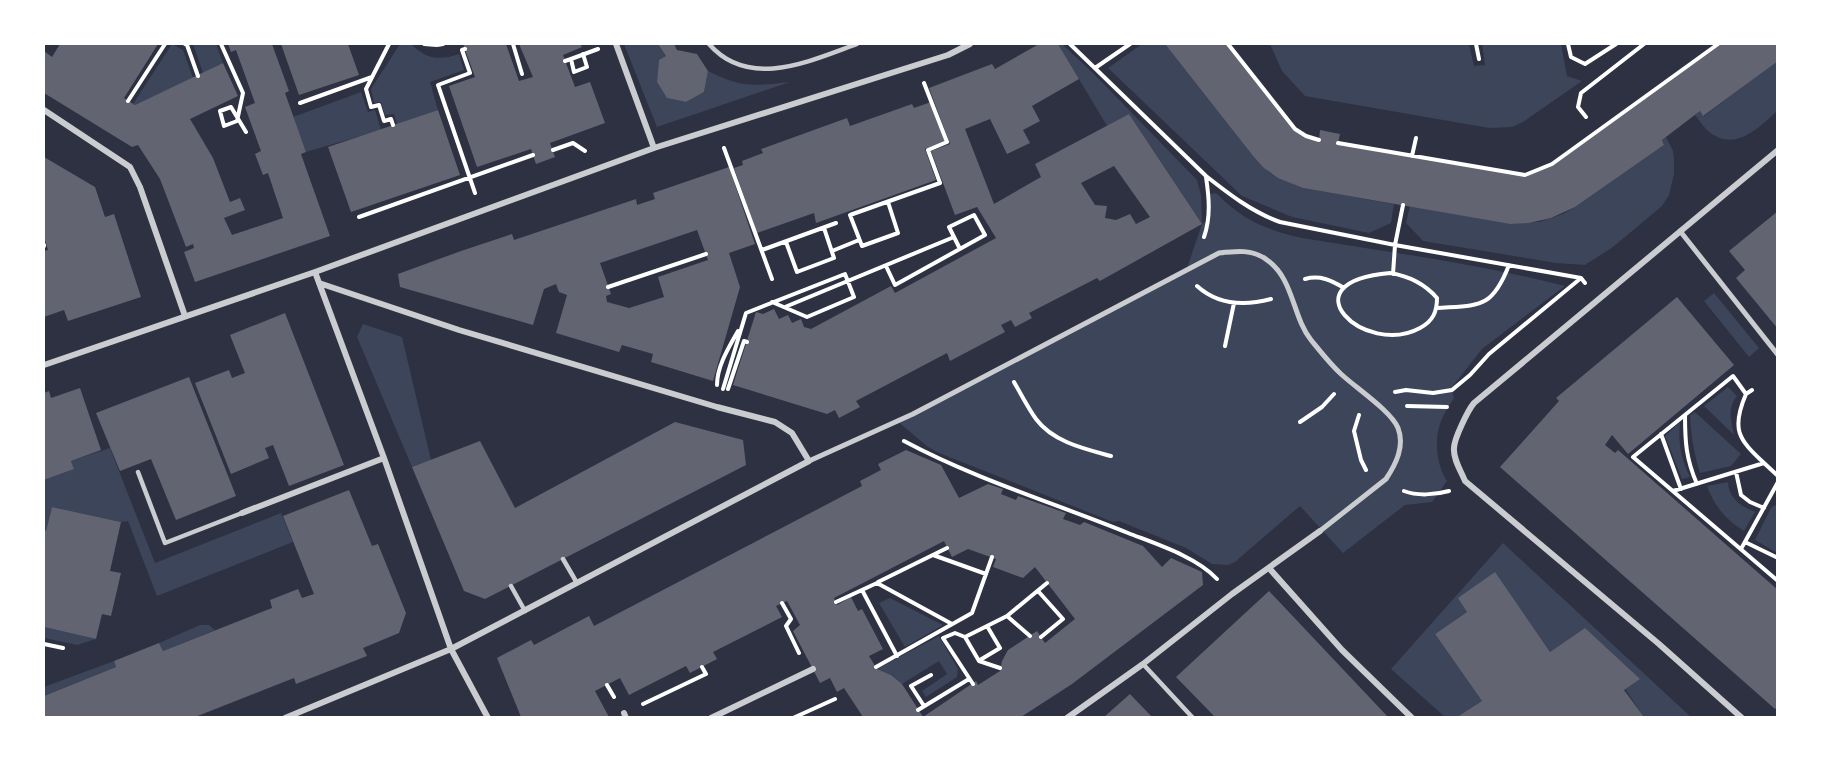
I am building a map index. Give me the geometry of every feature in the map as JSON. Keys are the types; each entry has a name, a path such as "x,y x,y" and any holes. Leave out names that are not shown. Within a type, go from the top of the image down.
{"street":[{"path":"616,44 654,148"},
{"path":"44,365 315,272 654,148 948,55 970,44"},
{"path":"44,110 130,167 140,187 185,316"},
{"path":"1742,717 1465,481 1456,460 1454,447 1468,410 1474,403 1778,150"},
{"path":"1680,231 1778,355"},
{"path":"285,717 452,649 809,461 913,414 1219,254 1243,251 1256,254 1267,260 1281,273 1309,337 1348,380 1383,409 1398,427 1401,447 1392,470 1382,481 1320,531 1232,594 1143,664 1067,717"},
{"path":"315,272 452,649 488,717"},
{"path":"319,283 459,330 717,407 775,422 792,433 809,461"},
{"path":"242,513 384,458"},
{"path":"1269,568 1342,650 1412,717"},
{"path":"711,717 811,670"}],"lane":[{"path":"709,44 727,60 745,67 764,69 793,66 856,44"},
{"path":"138,472 165,543 242,513"},
{"path":"563,559 577,583"},
{"path":"511,586 525,611"},
{"path":"1143,664 1193,717"}],"path":[{"path":"128,101 165,44"},
{"path":"185,44 198,75"},
{"path":"221,44 243,93 237,121 224,126 220,111 231,107 246,132"},
{"path":"389,44 366,89 371,107 379,105 384,121 391,119 393,125"},
{"path":"424,44 443,44"},
{"path":"513,44 522,74"},
{"path":"1070,44 1206,176 1263,216 1280,222 1395,245 1581,278 1599,298"},
{"path":"1095,68 1130,44"},
{"path":"1228,44 1295,129 1318,140"},
{"path":"1476,44 1479,59"},
{"path":"1568,44 1571,57 1585,64 1616,44"},
{"path":"1586,117 1578,107 1581,93 1644,44"},
{"path":"1338,143 1525,175 1552,164 1718,44"},
{"path":"465,49 462,50 470,73 438,85 470,176 480,212"},
{"path":"565,61 570,59 583,54 587,67 574,72 570,59"},
{"path":"888,202 898,233 862,246 850,215 940,183 928,150 947,142 916,65"},
{"path":"300,103 372,77"},
{"path":"717,128 772,279"},
{"path":"1412,156 1416,138"},
{"path":"359,217 533,155"},
{"path":"1206,176 1209,219 1189,270 1197,287 1211,297 1234,303 1254,304 1272,299 1287,286 1313,277 1331,280 1344,288"},
{"path":"1393,274 1395,245 1403,205"},
{"path":"886,266 895,285 960,249 985,235 974,215 949,227 960,249"},
{"path":"762,250 836,223"},
{"path":"786,242 797,272 834,258 824,228"},
{"path":"784,307 954,237"},
{"path":"832,251 859,240"},
{"path":"609,287 706,254"},
{"path":"1437,308 1478,304 1490,298 1501,287 1509,265"},
{"path":"717,407 746,314 772,302 845,274 854,297 807,317 772,302"},
{"path":"1393,274 1420,283 1430,290 1437,298 1437,308 1428,324 1417,330 1388,335 1372,333 1358,327 1340,312 1337,303 1339,292 1344,288 1359,278 1393,274"},
{"path":"1470,485 1437,495 1408,493 1368,473 1360,460 1354,431 1359,411 1369,398 1406,390 1433,393 1452,390 1470,375 1489,354 1581,278"},
{"path":"1225,346 1234,303"},
{"path":"719,375 725,354 742,325"},
{"path":"717,407 731,384 744,341 747,342"},
{"path":"1004,366 1037,421 1054,436 1111,456"},
{"path":"1746,394 1733,376 1633,457 1778,581"},
{"path":"1300,422 1322,407 1348,380"},
{"path":"1752,390 1746,394 1737,426 1744,445 1778,476"},
{"path":"1383,409 1430,406 1468,410"},
{"path":"1685,415 1685,448 1697,484"},
{"path":"878,430 940,460 1166,548 1208,569 1232,594"},
{"path":"1661,434 1681,489"},
{"path":"1673,490 1764,463"},
{"path":"1736,472 1741,495 1764,508"},
{"path":"1741,549 1778,482"},
{"path":"1745,542 1778,558"},
{"path":"836,602 947,548"},
{"path":"932,555 986,574"},
{"path":"876,667 972,613 992,557"},
{"path":"878,582 952,625"},
{"path":"965,637 1007,616 1047,583"},
{"path":"862,590 897,656"},
{"path":"1038,591 1063,619 1041,637"},
{"path":"782,603 791,619 786,626 811,670"},
{"path":"1007,616 1030,636"},
{"path":"979,660 1000,648 987,626"},
{"path":"973,684 943,638 955,633 965,637 979,660 1000,668"},
{"path":"44,644 63,648"},
{"path":"625,715 706,674 702,667"},
{"path":"924,706 910,686 931,675"},
{"path":"918,710 969,679"},
{"path":"793,717 835,699"}],"shaded area":[{"path":"172,44 183,50 193,78 133,104"},
{"path":"193,44 216,44 223,63 203,73"},
{"path":"400,44 411,44 427,56 439,58 459,54 464,70 430,82 438,110 397,124 394,114 385,115 381,102 374,103 371,89"},
{"path":"624,44 658,44 666,56 659,61 657,82 668,98 686,102 704,92 708,71 739,83 790,82 657,127"},
{"path":"1058,44 1062,44 1093,73 1197,180 1201,195 1202,224 1129,114 1107,126"},
{"path":"1142,44 1165,44 1253,156 1270,173 1303,188 1394,204 1391,223 1369,233 1292,217 1242,196 1108,68"},
{"path":"1270,44 1469,44 1474,66 1485,65 1482,44 1561,44 1567,76 1582,81 1523,122 1512,127 1489,128 1305,96 1282,71"},
{"path":"1777,61 1777,111 1754,131 1736,139 1726,140 1707,130 1695,115 1700,111 1704,116"},
{"path":"361,92 368,112 375,110 381,130 306,152 293,117"},
{"path":"1666,137 1674,158 1674,174 1669,195 1662,206 1613,247 1585,265 1556,263 1423,241 1406,223 1410,206 1510,224 1539,222 1563,214 1575,207 1664,145 1662,140"},
{"path":"1216,193 1236,211 1255,223 1289,235 1467,265 1565,286 1482,349 1453,386 1454,398 1441,421 1437,438 1439,461 1447,481 1432,502 1405,505 1343,553 1300,506 1235,562 1228,565 1212,564 1186,548 1119,521 1113,522 939,453 928,447 897,421 1186,271 1202,224 1209,219 1209,194"},
{"path":"1714,293 1759,348 1749,357 1704,301"},
{"path":"363,324 402,337 431,460 412,467 357,337"},
{"path":"1728,387 1737,396 1731,410 1734,435 1704,406"},
{"path":"1695,412 1741,454 1731,466 1700,473 1690,423 1690,415"},
{"path":"1680,422 1681,451 1690,477 1682,479 1665,436"},
{"path":"110,448 155,563 281,513 293,542 157,596 128,521 121,522 52,507 46,531 44,530 44,480 74,469 71,461"},
{"path":"1728,482 1733,497 1755,512 1744,531 1721,512 1707,486"},
{"path":"1777,504 1777,553 1755,540 1771,508"},
{"path":"1503,543 1691,717 1644,717 1585,629 1550,652 1495,573 1467,612 1435,634 1482,701 1457,717 1445,717 1391,669"},
{"path":"890,598 943,625 905,647 879,603"},
{"path":"200,625 209,625 215,630 163,651 159,643"},
{"path":"44,627 96,639 77,645 44,638"},
{"path":"939,636 958,669 957,677 926,697 922,691 947,674 939,661 902,684 891,675 877,669"},
{"path":"114,661 116,667 44,696 44,687"}],"building":[{"path":"60,44 158,44 124,98 135,105 223,63 238,96 190,119 213,158 230,202 240,198 245,210 224,218 232,235 283,218 268,173 263,175 255,154 261,151 245,107 255,103 236,50 231,52 228,44 272,44 289,91 285,93 306,152 301,154 330,236 195,282 184,252 194,248 193,244 186,247 160,179 138,145 132,147 44,93 44,51 52,57"},
{"path":"281,44 348,44 359,75 299,95"},
{"path":"463,44 506,44 519,81 533,77 519,44 580,44 582,47 563,55 575,87 590,82 605,123 550,143 555,157 536,164 531,149 477,167 449,86 475,77"},
{"path":"658,44 674,44 677,50 697,54 708,71 704,92 686,102 667,98 657,82 659,60 666,56"},
{"path":"1039,44 1058,44 1079,79 1032,106 1040,121 1023,130 1030,143 1007,154 990,119 965,129 994,204 1041,177 1035,164 1129,114 1202,224 1100,281 1097,278 1029,313 1032,318 1015,327 1011,320 1001,325 1005,332 950,361 947,353 856,401 860,407 839,418 835,410 827,414 733,385 756,312 763,314 774,309 779,319 788,315 792,323 801,319 804,327 811,329 891,286 895,293 996,238 977,207 955,215 931,151 950,144 929,88 992,64 995,69","holes":["1114,166 1150,217 1136,224 1130,214 1116,220 1105,218 1107,206 1095,205 1081,183"]},
{"path":"1165,44 1228,44 1295,129 1319,140 1320,130 1340,134 1338,143 1525,175 1543,169 1718,44 1778,44 1778,61 1703,116 1700,111 1662,140 1664,145 1575,207 1551,218 1510,224 1303,188 1278,178 1253,156"},
{"path":"931,102 945,142 925,149 936,180 816,223 814,213 757,233 734,168 743,165 742,161 763,153 761,149 847,118 850,126 912,104 914,108"},
{"path":"438,110 460,175 351,212 328,147"},
{"path":"44,157 95,187 105,217 114,214 141,297 68,321 64,310 44,317 44,251 48,250 44,237"},
{"path":"729,167 755,244 729,253 740,287 713,381 651,362 653,354 622,345 619,352 556,333 567,295 559,292 556,284 544,289 533,325 400,287 398,274 512,234 514,240 636,199 637,205 655,199 653,193","holes":["697,230 708,260 658,277 664,297 629,308 607,302 606,296 611,294 600,263"]},
{"path":"1778,211 1778,329 1736,278 1745,270 1729,251"},
{"path":"1677,297 1734,365 1628,454 1612,435 1605,445 1615,453 1618,450 1778,590 1778,706 1775,709 1500,467 1559,401 1556,398"},
{"path":"285,313 344,465 289,486 273,445 265,448 269,458 231,474 195,383 229,370 232,378 245,373 230,335"},
{"path":"189,377 236,496 176,520 151,459 120,471 96,413"},
{"path":"80,388 101,450 71,461 74,469 44,480 44,393 49,391 51,398"},
{"path":"675,422 743,440 746,465 485,599 464,591 412,467 480,441 515,508"},
{"path":"906,450 941,465 959,498 988,484 1003,489 1001,494 1016,500 1018,496 1066,513 1063,519 1080,525 1084,522 1143,546 1162,567 1171,558 1202,572 1203,585 1072,684 1021,717 923,717 863,717 844,688 837,692 830,678 820,683 793,631 800,625 787,601 776,606 782,617 713,652 717,659 690,673 686,666 629,695 620,678 595,691 609,717 521,717 497,658 531,640 534,645 589,616 594,626 862,486 860,481 881,470 878,464","holes":["944,541 952,557 968,549 996,559 993,567 1023,578 1035,567 1075,619 1045,643 1037,631 1008,650 1000,671 978,685 976,681 923,717 902,684 891,675 877,669 869,656 883,649 862,609 858,611 851,597 837,605 834,598"]},
{"path":"349,490 372,546 378,544 406,613 399,633 363,648 367,656 296,684 294,678 195,717 44,717 44,696 116,667 114,661 159,643 163,651 272,608 270,600 298,589 302,598 314,594 283,516"},
{"path":"52,507 121,522 110,571 121,573 111,616 102,614 96,639 44,627 44,530 46,531"},
{"path":"1495,572 1550,652 1585,628 1640,679 1624,690 1644,717 1457,717 1482,701 1435,634 1467,612 1458,598"},
{"path":"1269,591 1388,717 1215,717 1176,677"},
{"path":"1130,694 1152,717 1104,717"}]}
